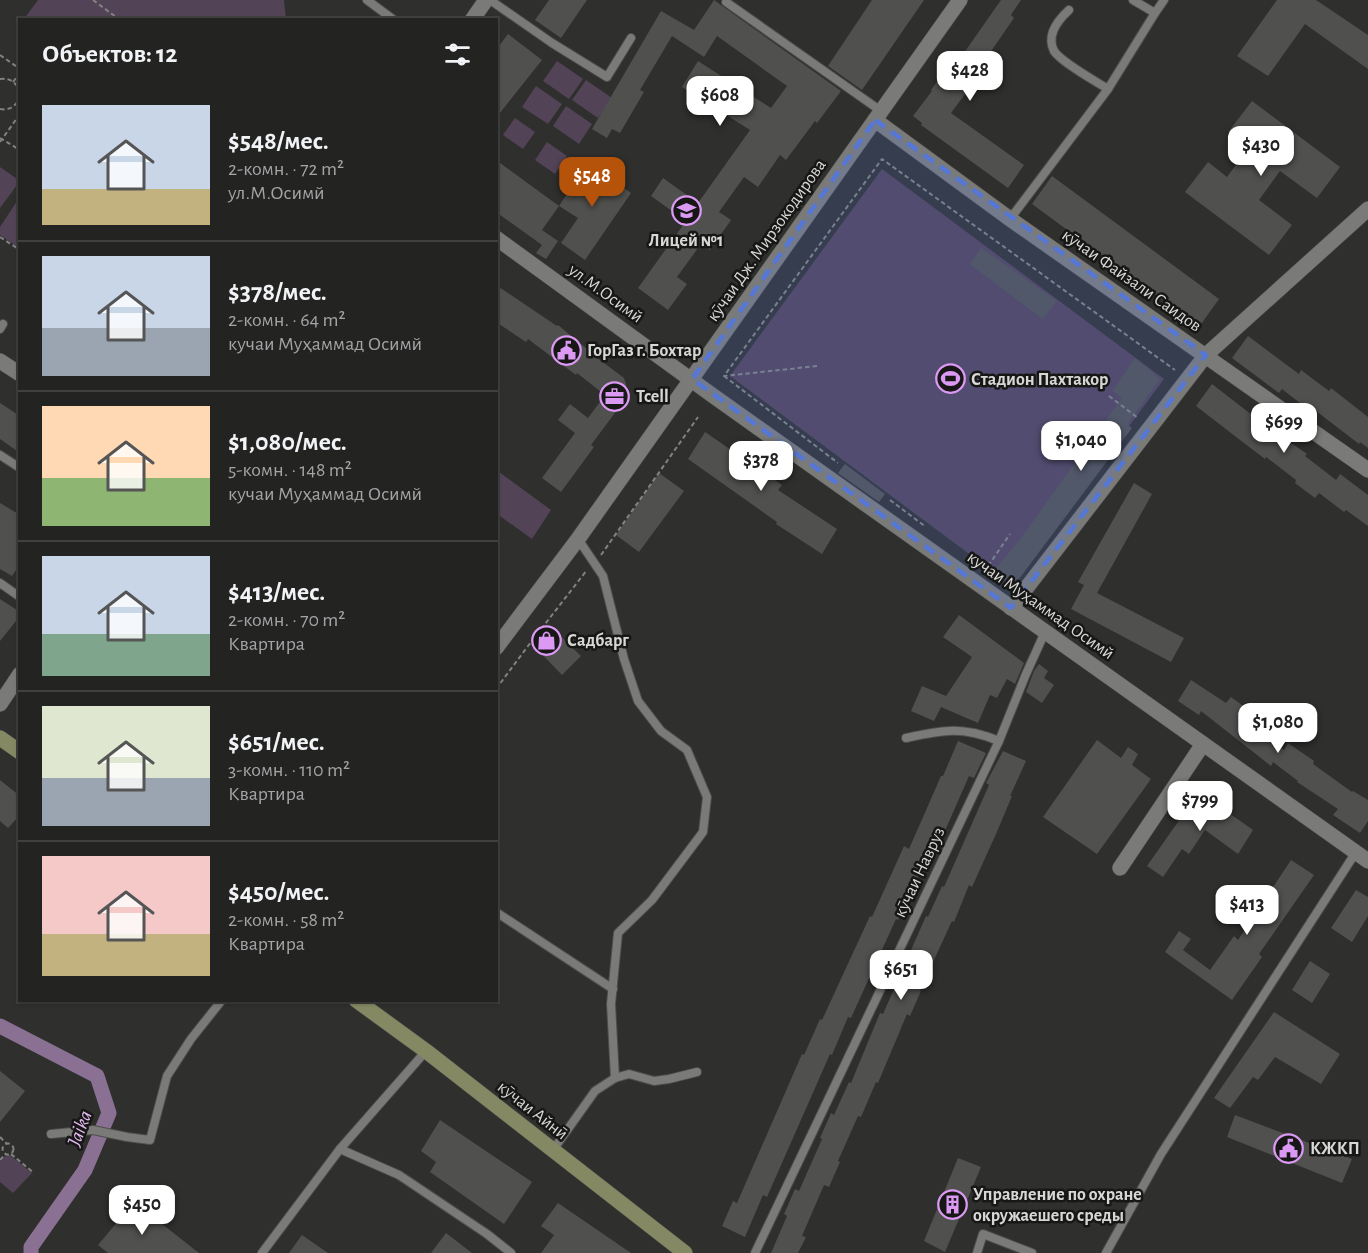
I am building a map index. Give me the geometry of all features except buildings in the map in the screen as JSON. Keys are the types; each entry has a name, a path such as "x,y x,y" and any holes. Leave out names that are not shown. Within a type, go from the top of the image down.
{"main road":[{"path":"0,738 18,751"},
{"name":"кӯчаи Айнӣ","path":"359,1002 426,1051 685,1253"}],"street":[{"path":"474,18 488,0"},
{"name":"кӯчаи Дж. Мирзокодирова","path":"498,645 578,539 960,0"},
{"name":"кӯчаи Файзали Саидов","path":"878,116 1010,219 1368,470"},
{"path":"1011,608 1206,355 1368,209"},
{"name":"ул.М.Осимй","path":"498,239 692,379"},
{"path":"0,361 18,373"},
{"name":"кучаи Муҳаммад Осимй","path":"692,379 1362,857"},
{"path":"0,704 18,677"},
{"path":"1120,868 1203,744"}],"lane":[{"path":"367,0 391,18"},
{"path":"488,0 607,77 631,38"},
{"path":"1133,0 1155,13"},
{"path":"1010,219 1108,89 1164,0"},
{"path":"726,2 878,116"},
{"path":"1069,10 1057,21 1051,39 1055,51 1065,61 1108,89"},
{"path":"0,455 18,467"},
{"path":"578,539 603,576 624,659 638,701 661,731 687,750 707,797 703,832 652,900 618,933 611,1004 615,1078"},
{"path":"0,583 18,596"},
{"name":"кӯчаи Навруз","path":"755,1253 999,741 1045,632"},
{"path":"906,738 958,730 980,733 999,741"},
{"path":"1106,1253 1161,1154 1362,857"},
{"path":"498,913 613,989"},
{"path":"51,1134 93,1130 150,1140 167,1076 191,1039 220,1002"},
{"path":"262,1253 340,1149 426,1051"},
{"path":"553,1150 595,1091 615,1078 629,1074 654,1081 697,1072"},
{"path":"340,1149 399,1175 487,1234 511,1253"},
{"path":"976,1253 983,1234 1032,1253"}],"path":[{"path":"93,0 117,18"},
{"path":"0,55 18,69"},
{"path":"13,82 18,74"},
{"path":"0,79 7,79 18,87"},
{"path":"0,109 9,109 18,105"},
{"path":"18,117 1,140 18,149"},
{"path":"724,376 882,159 1182,375"},
{"path":"0,237 18,249"},
{"path":"724,376 817,366"},
{"path":"724,376 838,463"},
{"path":"1109,396 1150,427"},
{"path":"890,500 928,529"},
{"path":"984,572 1010,534"},
{"path":"0,1137 13,1146 11,1154"},
{"path":"6,1154 3,1149 7,1144"},
{"path":"0,1160 6,1154 11,1154 34,1173"}],"highlighted area":[{"path":"875,120 1206,355 1011,608 692,379"}],"shaded area":[{"path":"38,0 284,0 286,18 25,18"},
{"path":"557,61 583,79 569,99 543,81"},
{"path":"586,80 612,98 598,118 572,100"},
{"path":"536,86 562,104 548,124 522,107"},
{"path":"566,106 592,124 579,144 553,126"},
{"path":"515,118 535,132 523,149 503,135"},
{"path":"547,142 567,156 555,174 535,160"},
{"path":"0,167 18,180 18,184 0,208"},
{"path":"882,169 1164,379 1011,585 730,376"},
{"path":"18,200 18,247 0,235 0,227"},
{"path":"499,472 551,510 532,539 498,515"},
{"path":"6,1155 10,1155 32,1173 13,1193 0,1182 0,1162"}],"waterway":[{"name":"Jaika","path":"0,1026 97,1076 109,1113 85,1170 31,1247 31,1253"}],"place":[{"name":"Лицей №1","path":"686,211"},
{"name":"ГорГаз г. Бохтар","path":"566,350"},
{"name":"Стадион Пахтакор","path":"950,379"},
{"name":"Tcell","path":"615,396"},
{"name":"Садбарг","path":"546,640"},
{"name":"КЖКП","path":"1289,1148"},
{"name":"Управление по охране окружаешего среды","path":"952,1204"}]}
